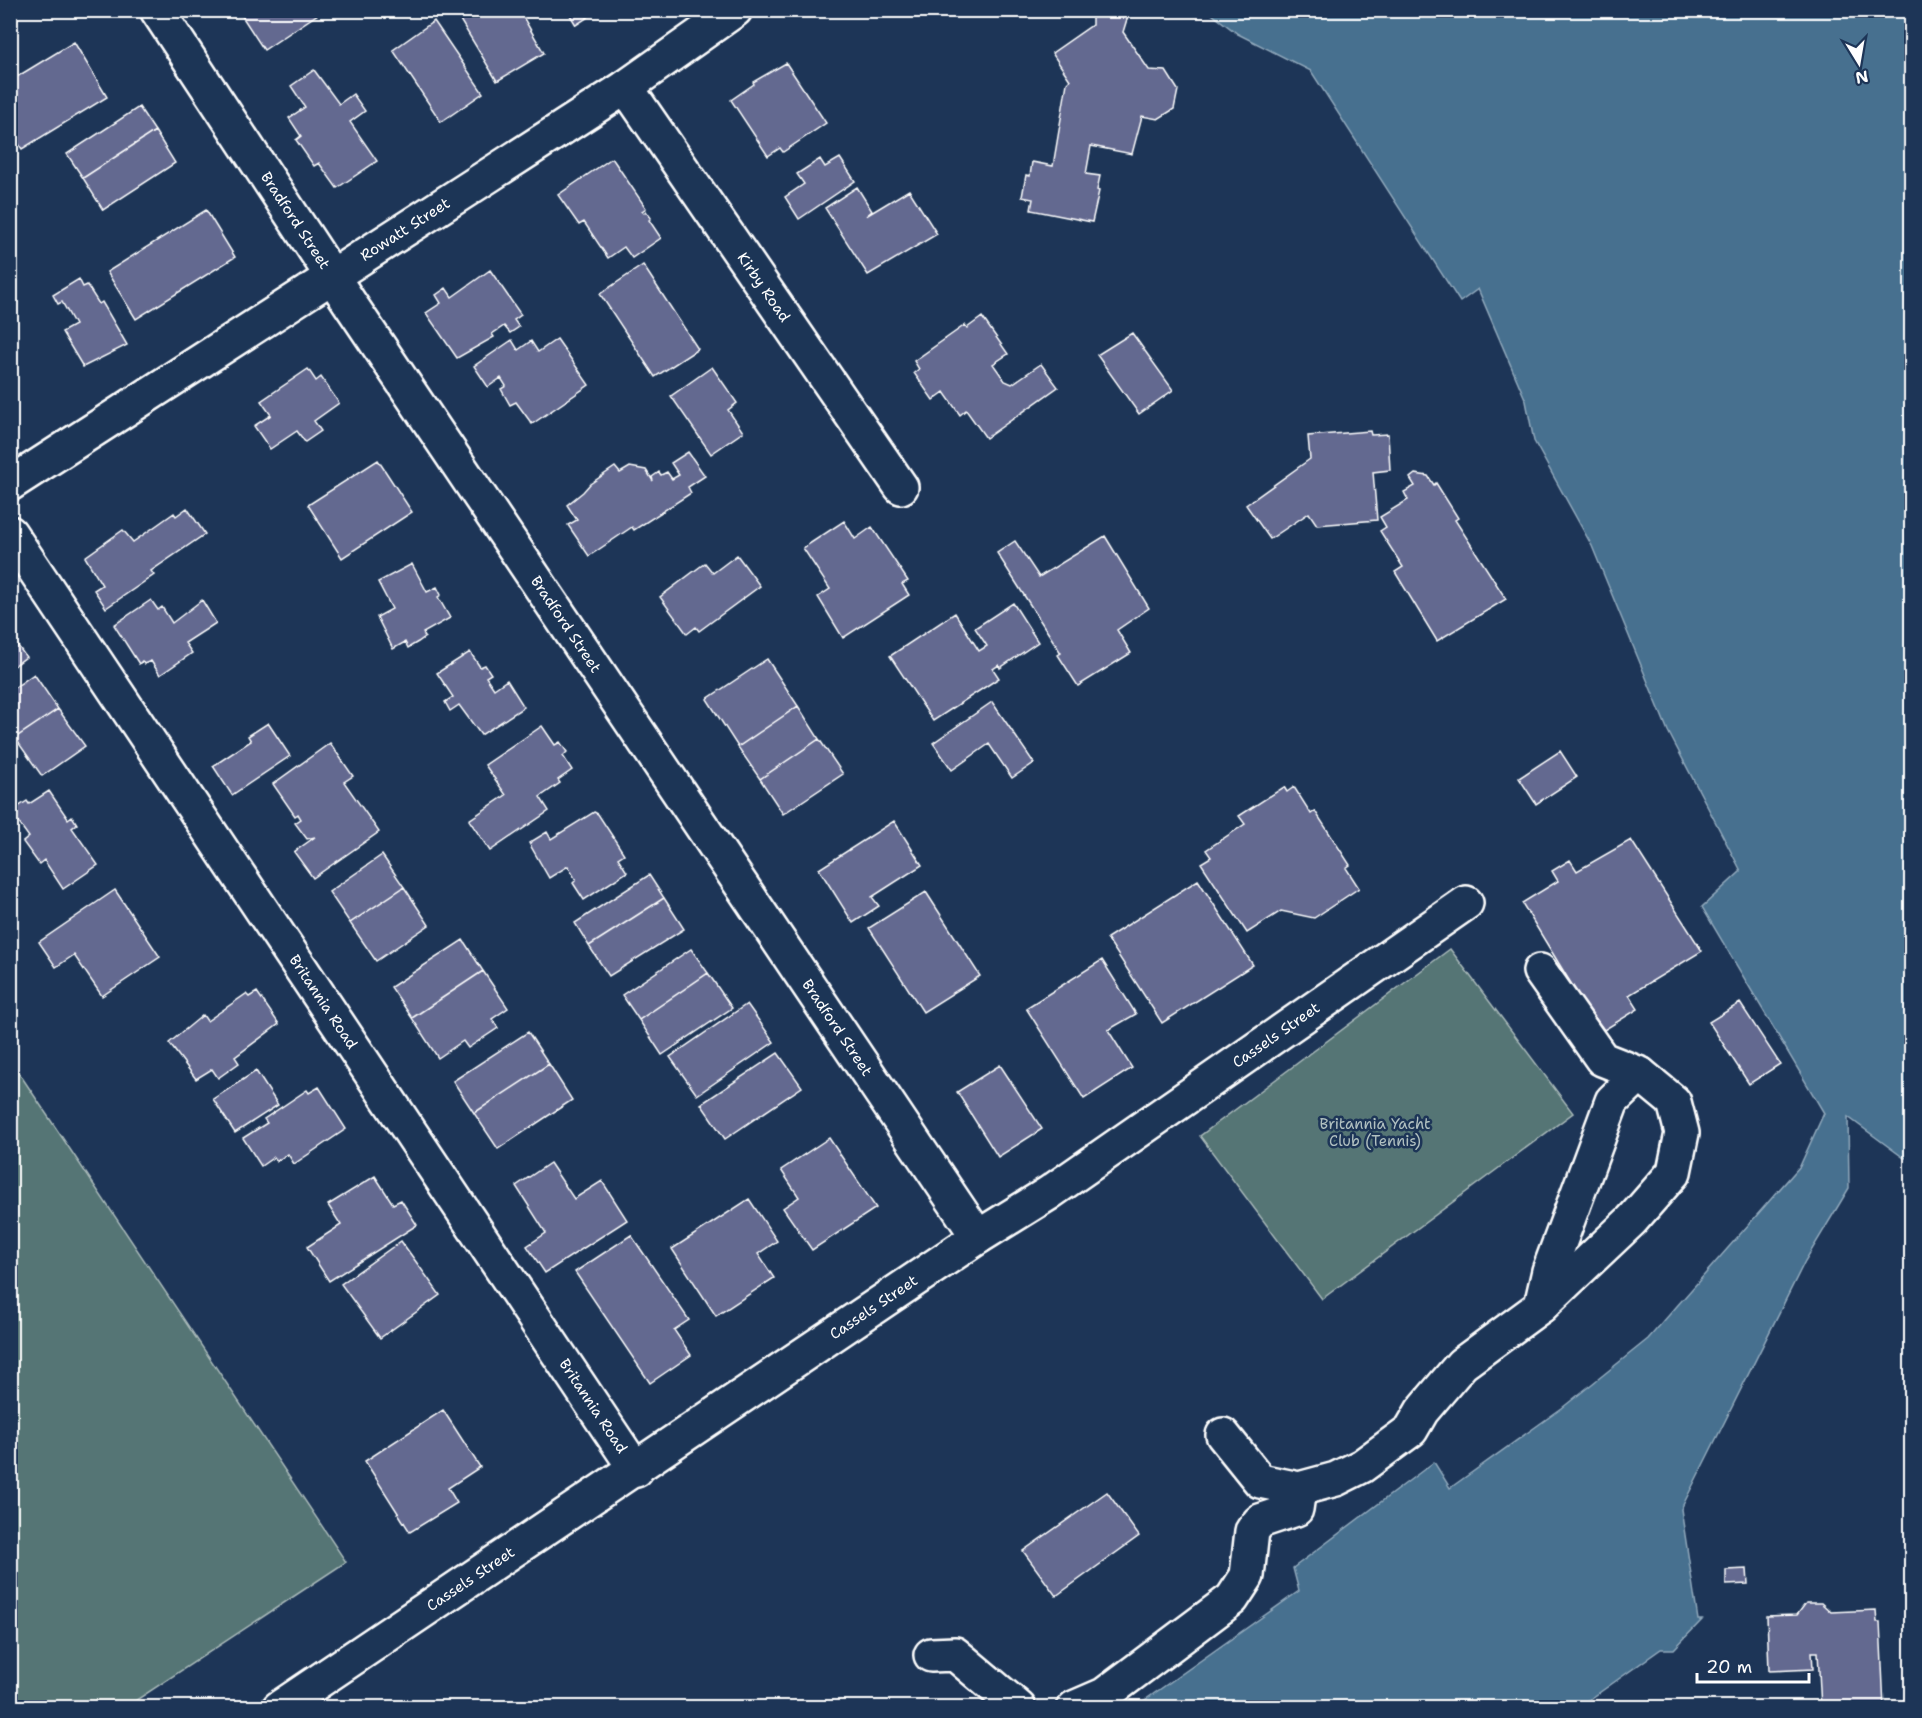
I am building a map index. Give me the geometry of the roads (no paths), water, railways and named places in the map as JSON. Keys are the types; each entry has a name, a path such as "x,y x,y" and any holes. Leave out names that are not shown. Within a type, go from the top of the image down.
{"street":[{"name":"Bradford Street","path":"157,10 332,277 978,1237"},
{"name":"Rowatt Street","path":"10,484 626,87 735,10"},
{"name":"Kirby Road","path":"626,87 901,487"},
{"name":"Britannia Road","path":"10,533 636,1470"},
{"name":"Cassels Street","path":"279,1707 636,1470 978,1237 1048,1193 1466,903"},
{"path":"1223,1435 1260,1481 1299,1489 1336,1479 1362,1466 1411,1430 1422,1411 1462,1364 1541,1306 1632,1220 1674,1172 1682,1133 1674,1102 1640,1074 1602,1059 1540,971"},
{"path":"1541,1306 1549,1270 1612,1101 1640,1074"},
{"path":"1074,1707 1104,1695 1232,1599 1248,1576 1252,1531 1260,1521 1296,1509 1299,1489"},
{"path":"931,1655 955,1654 1019,1707"}],"water":[{"path":"1208,11 1911,11 1911,1157 1904,1158 1848,1117 1849,1188 1805,1261 1681,1509 1698,1620 1702,1620 1674,1649 1661,1649 1579,1707 1135,1707 1299,1591 1293,1568 1434,1462 1450,1488 1562,1408 1648,1339 1800,1166 1824,1113 1702,907 1741,871 1668,731 1592,546 1534,441 1526,401 1478,289 1460,302 1311,71 1238,34"}],"park label":[{"name":"Britannia Yacht Club (Tennis)","path":"1375,1132"}]}
